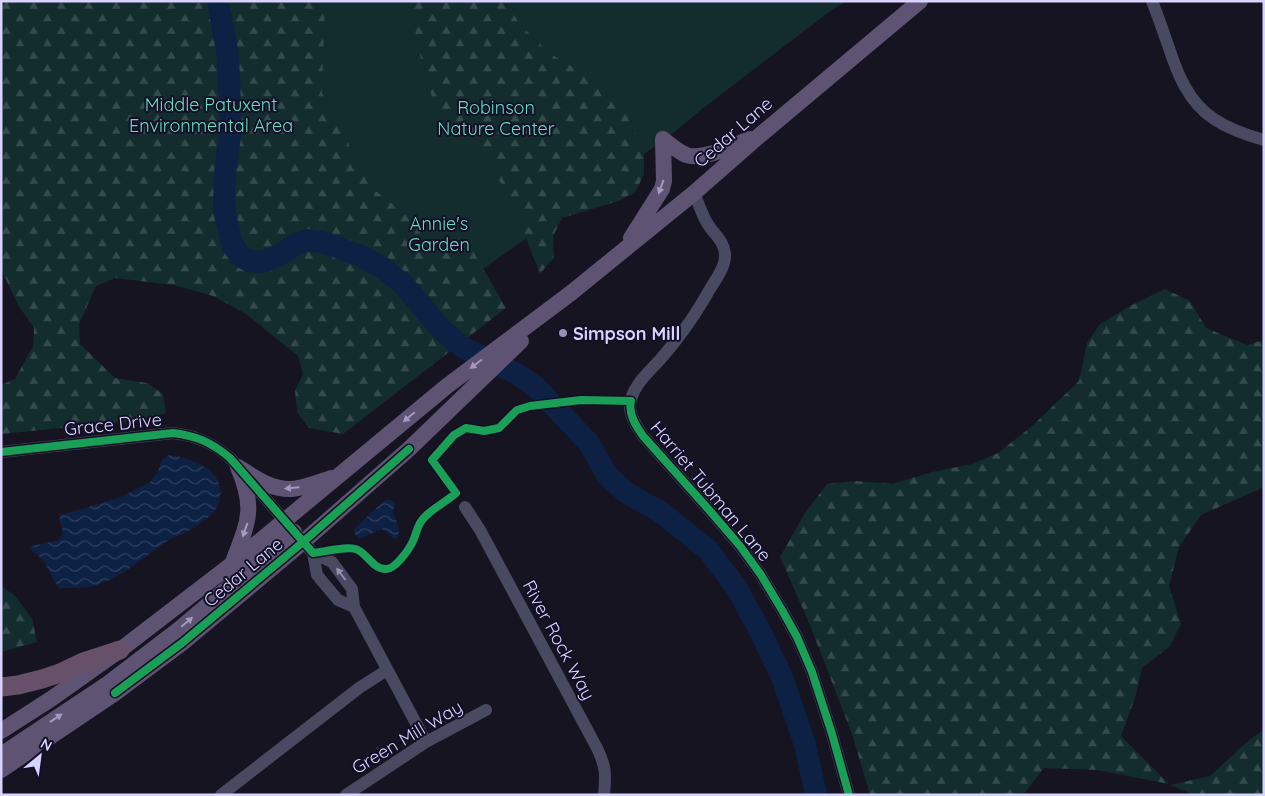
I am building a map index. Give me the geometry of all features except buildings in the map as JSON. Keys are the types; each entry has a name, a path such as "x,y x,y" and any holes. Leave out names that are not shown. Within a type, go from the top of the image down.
{"highway":[{"path":"1,687 42,679 83,662 120,650"}],"main road":[{"name":"Cedar Lane","path":"1,731 51,699 120,650 232,564 299,537 339,476 447,386 571,292 694,193 920,1"},
{"path":"621,252 662,189 664,180 663,139 681,152 695,157 704,156 759,136"},
{"name":"Cedar Lane","path":"1,770 115,693 182,643 299,537 409,449 571,292"},
{"path":"238,467 258,480 284,489 294,489 339,476"},
{"path":"232,564 248,521 249,510 245,482 238,467"},
{"path":"1,755 128,669 299,537"}],"street":[{"path":"1152,1 1178,74 1199,107 1212,118 1230,128 1264,140"},
{"name":"Harriet Tubman Lane","path":"694,193 706,223 722,244 725,255 723,265 684,330 637,387 632,396 630,406 632,416 634,423 643,436 740,546 761,575 782,610 812,672 849,795"},
{"name":"Grace Drive","path":"1,452 173,433 193,436 221,450 299,537"},
{"name":"River Rock Way","path":"465,506 480,530 597,748 604,763 606,780 604,795"},
{"path":"299,537 317,575 338,600 354,606"},
{"path":"299,537 332,562 352,589 354,606 426,742"},
{"path":"221,795 359,688 387,670"},
{"name":"Green Mill Way","path":"346,795 426,742 486,710"}],"green space":[{"name":"Middle Patuxent Environmental Area","path":"1,1 325,1 322,93 372,188 405,214 425,220 417,240 435,254 456,246 458,234 470,246 506,308 343,434 309,428 297,412 295,391 303,374 298,356 246,314 213,296 174,285 115,278 96,286 79,324 80,344 115,378 147,383 163,394 166,413 132,421 1,434 1,385 15,379 33,346 34,328 18,305 1,269"},
{"name":"Robinson Nature Center","path":"43,1 848,1 833,9 672,134 434,304"},
{"path":"409,1 506,1 520,25 551,54 603,85 629,118 644,154 644,174 636,191 619,201 562,218 553,236 554,257 540,274 510,197 487,162 434,101 425,79"},
{"path":"1165,289 1190,301 1206,328 1247,345 1264,340 1264,487 1201,515 1179,547 1169,586 1181,624 1170,646 1142,668 1135,698 1121,736 1169,784 1097,770 1044,768 1023,795 870,795 852,734 810,625 780,557 805,513 827,484 856,481 892,484 932,472 972,464 998,453 1031,427 1079,381 1087,343 1100,324 1132,305"},
{"path":"1,586 14,595 32,618 37,642 1,652"},
{"path":"1264,729 1264,795 1194,795 1170,785 1210,776"}],"water":[{"path":"169,455 204,466 215,475 220,489 220,500 215,510 199,525 172,538 134,565 105,582 83,588 59,589 43,560 28,547 59,540 63,534 59,515 123,496 150,482 158,472 162,460"},
{"path":"391,500 395,504 393,512 399,528 398,537 394,539 381,529 360,539 355,535 354,529 384,501"}],"waterway":[{"path":"218,1 228,56 231,129 225,172 224,210 232,244 240,256 249,261 262,262 280,255 294,245 308,240 326,243 361,256 383,268 404,285 440,328 462,347 517,374 536,387 588,442 608,476 627,493 662,513 708,550 736,587 782,677 805,745 816,795"}],"cycle path":[{"path":"1,452 173,433 197,438 210,444 230,458 313,553 343,548 354,549 362,552 378,567 386,569 397,563 404,555 413,541 422,520 456,493 432,460 454,435 466,428 484,431 499,428 517,410 530,406 581,400 631,401 630,406 635,424 643,436 740,546 761,575 797,637 812,672 849,795"},
{"path":"115,693 182,643 303,542 409,449"}],"place":[{"name":"Simpson Mill","path":"563,333"}],"park label":[{"name":"Annie's Garden","path":"439,233"}]}
